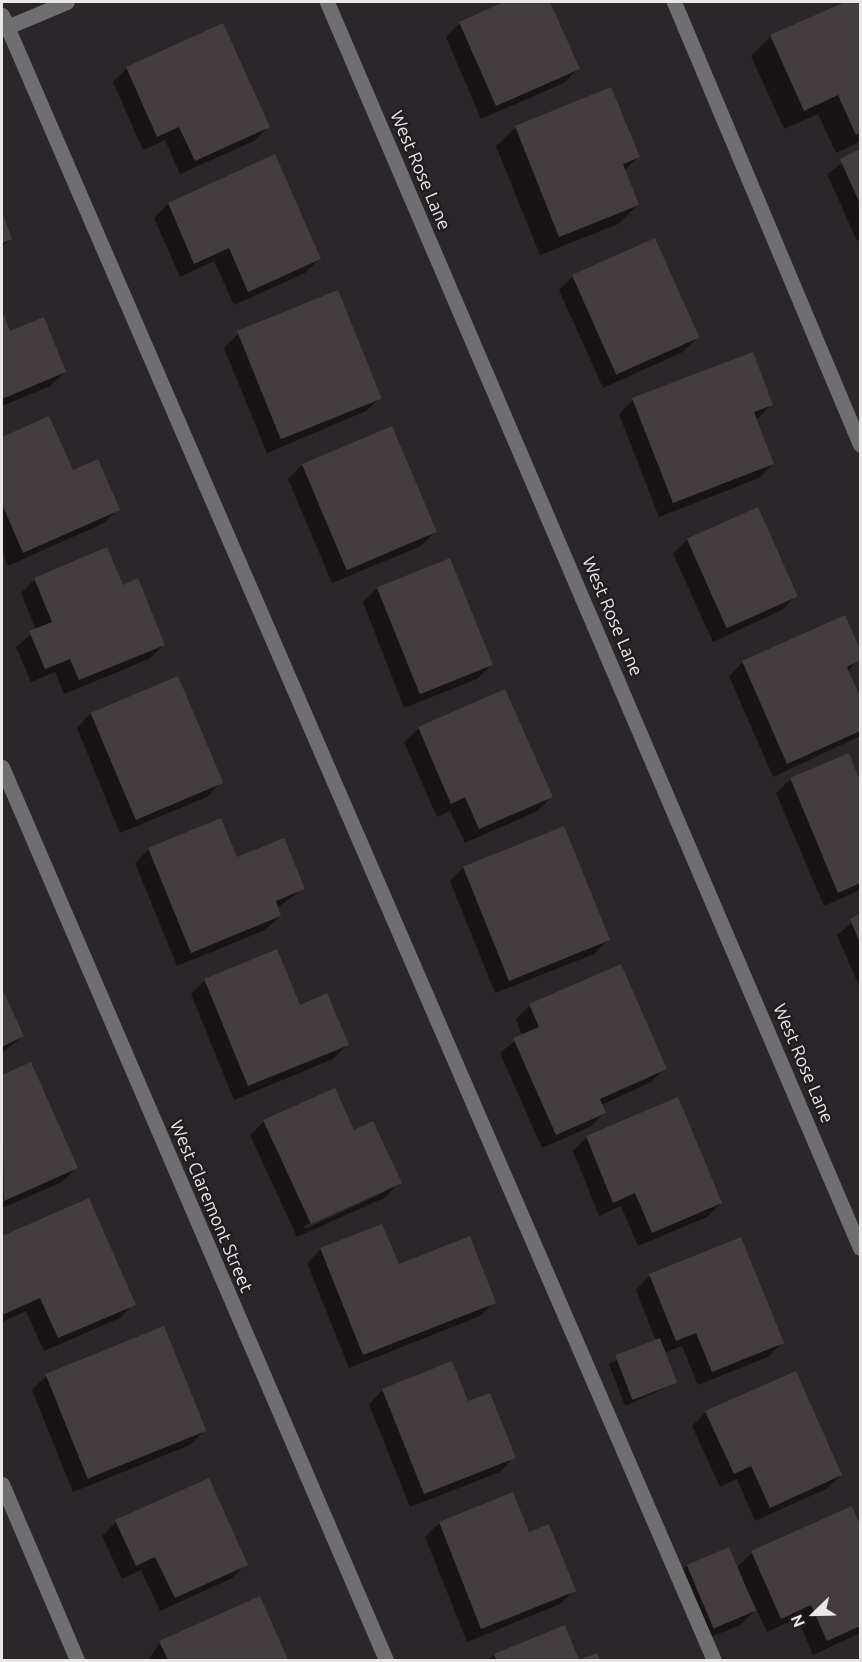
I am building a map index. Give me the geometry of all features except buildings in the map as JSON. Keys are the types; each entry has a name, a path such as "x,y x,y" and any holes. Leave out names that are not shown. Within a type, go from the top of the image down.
{"street":[{"path":"67,2 3,24 714,1660"},
{"name":"West Rose Lane","path":"327,2 861,1248"},
{"path":"674,2 861,445"},
{"name":"West Claremont Street","path":"2,767 386,1660"},
{"path":"2,1484 77,1660"}]}
